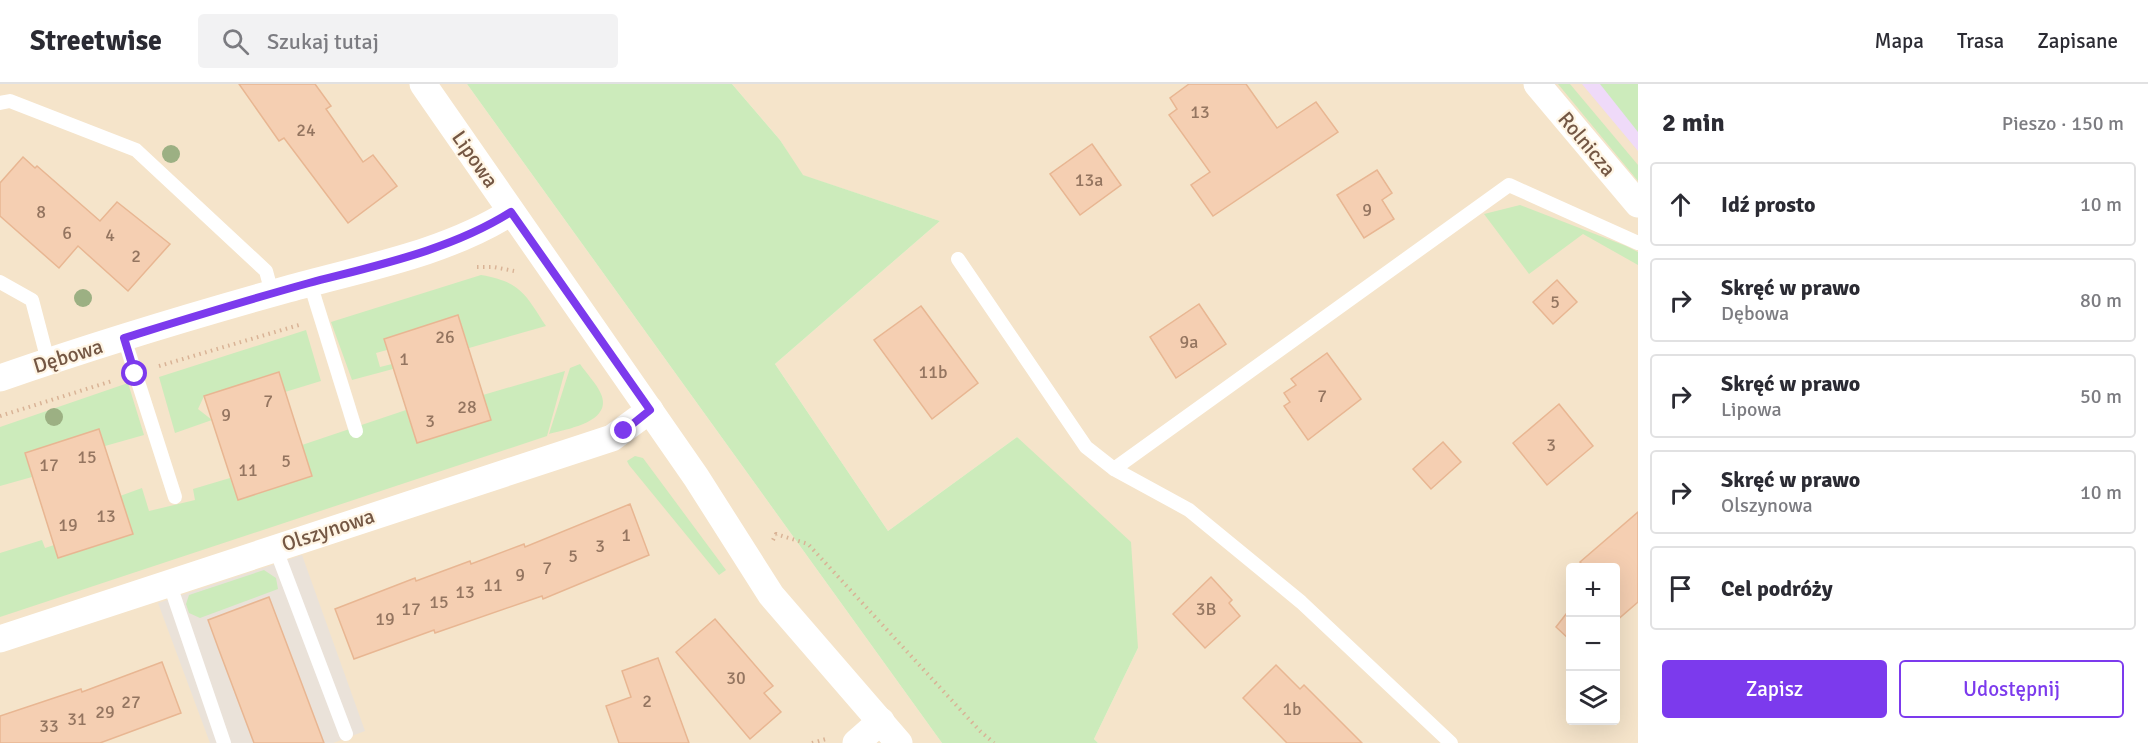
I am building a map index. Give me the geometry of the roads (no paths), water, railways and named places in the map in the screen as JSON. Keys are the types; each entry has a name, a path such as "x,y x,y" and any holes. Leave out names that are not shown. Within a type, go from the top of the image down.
{"street":[{"name":"Lipowa","path":"423,84 650,410 771,595 899,743"},
{"name":"Rolnicza","path":"1536,84 1638,204"},
{"name":"Dębowa","path":"0,378 48,361 272,293 402,259 484,229 511,212"},
{"name":"Olszynowa","path":"0,639 612,438 650,410"},
{"path":"856,743 881,721"}],"lane":[{"path":"0,103 10,101 136,150 266,271 272,293"},
{"path":"1114,469 1509,185 1638,243"},
{"path":"958,260 1086,447 1114,469 1198,517 1301,602 1451,743"},
{"path":"0,282 32,300 48,361"},
{"path":"310,283 356,431"},
{"path":"124,338 175,497"},
{"path":"275,547 346,734"},
{"path":"169,582 224,743"}]}
